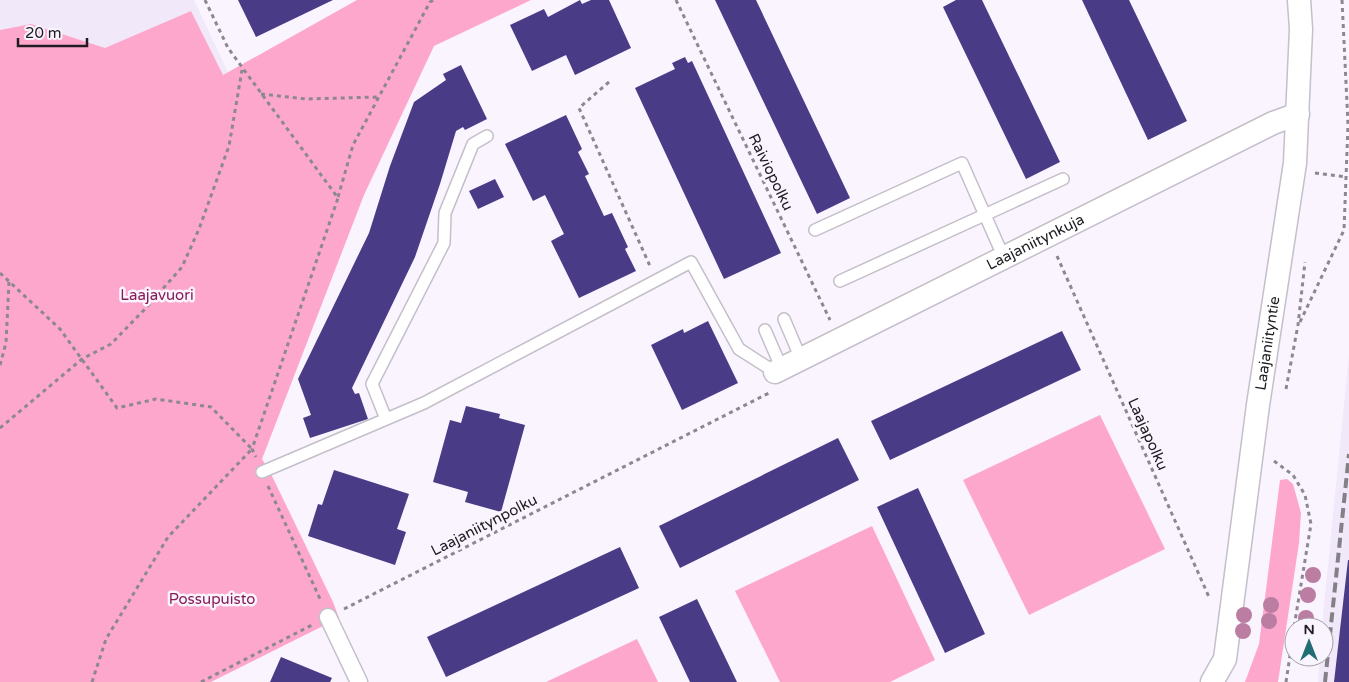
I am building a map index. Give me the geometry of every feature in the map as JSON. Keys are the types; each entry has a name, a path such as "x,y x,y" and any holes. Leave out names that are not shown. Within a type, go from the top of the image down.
{"street":[{"name":"Laajaniityntie","path":"1212,682 1225,659 1258,405 1295,164 1301,29 1300,0"},
{"name":"Laajaniitynkuja","path":"782,373 840,340 1273,123 1298,114"},
{"path":"328,617 359,682"}],"lane":[{"path":"386,419 372,384 444,242 444,213 473,144 487,136"},
{"path":"815,230 962,164 1004,258"},
{"path":"840,282 1063,178"},
{"path":"262,472 424,402 691,262 739,348 782,373"},
{"path":"782,373 784,319"},
{"path":"764,330 782,373"}],"path":[{"path":"205,0 228,48 242,69 338,198"},
{"path":"92,682 106,639 168,537 252,449 338,198 353,145 430,2 434,0"},
{"name":"Raiviopolku","path":"676,0 840,340"},
{"path":"1298,325 1344,230 1349,124 1342,0"},
{"path":"0,428 82,359 111,344 182,267 199,229 228,146 242,69"},
{"path":"609,82 579,108 656,280"},
{"path":"260,94 306,100 378,97"},
{"path":"1314,173 1346,177"},
{"name":"Laajapolku","path":"1054,249 1214,610 1230,622"},
{"path":"1,275 60,329 118,408 156,400 211,407 252,449 328,617"},
{"path":"0,365 6,343 10,282"},
{"name":"Laajaniitynpolku","path":"201,682 328,617 782,373"},
{"path":"1272,459 1293,475 1305,495 1311,524 1296,617"},
{"path":"1286,682 1288,667"}],"shaded area":[{"path":"0,0 194,0 228,72 0,205"},
{"path":"1349,355 1349,682 1318,682 1319,667 1334,667 1334,617 1323,617"}],"green space":[{"name":"Laajavuori","path":"357,0 531,0 434,46 364,195 262,459 333,602 339,618 211,682 0,682 0,30 31,24 105,48 191,11 223,75"},
{"path":"1100,415 1165,549 1029,615 963,480"},
{"path":"1287,479 1293,484 1301,513 1299,543 1288,617 1284,617 1284,642 1278,682 1245,682 1259,644 1280,480"},
{"path":"872,526 935,660 890,682 780,682 735,591"},
{"path":"637,639 658,682 546,682"}],"building":[{"path":"238,0 333,0 256,37"},
{"path":"580,0 582,4 591,0 609,0 631,48 575,75 566,55 532,71 510,25 544,9 548,17"},
{"path":"715,0 756,0 850,198 817,214"},
{"path":"956,0 982,0 1060,162 1026,179 943,7"},
{"path":"1082,0 1129,0 1187,121 1148,140"},
{"path":"685,57 688,63 692,61 781,253 724,279 635,88 675,69 672,63"},
{"path":"461,65 487,119 465,130 463,127 456,131 415,257 352,388 355,394 359,393 368,419 310,438 303,418 311,415 298,379 369,233 390,166 414,102 446,80 443,74"},
{"path":"566,115 582,149 578,152 589,174 585,176 604,216 612,213 628,247 625,249 636,271 579,298 551,241 564,234 545,195 533,201 505,144"},
{"path":"495,179 504,197 478,209 469,191"},
{"path":"708,321 738,383 682,410 651,345 683,329 684,333"},
{"path":"1062,331 1081,370 890,460 871,421"},
{"path":"466,406 500,414 499,418 525,425 501,512 465,502 468,492 433,482 450,420 461,423"},
{"path":"838,438 859,480 680,568 659,526"},
{"path":"334,470 409,494 397,529 406,532 395,565 308,536 318,504 322,505"},
{"path":"918,488 985,634 945,653 877,507"},
{"path":"620,547 639,588 446,677 427,637"},
{"path":"1348,560 1349,682 1334,682"},
{"path":"697,599 737,682 690,682 659,617"},
{"path":"281,657 332,678 330,682 270,682"}],"railway":[{"path":"1325,682 1349,454"}],"park label":[{"name":"Possupuisto","path":"212,599"}]}
